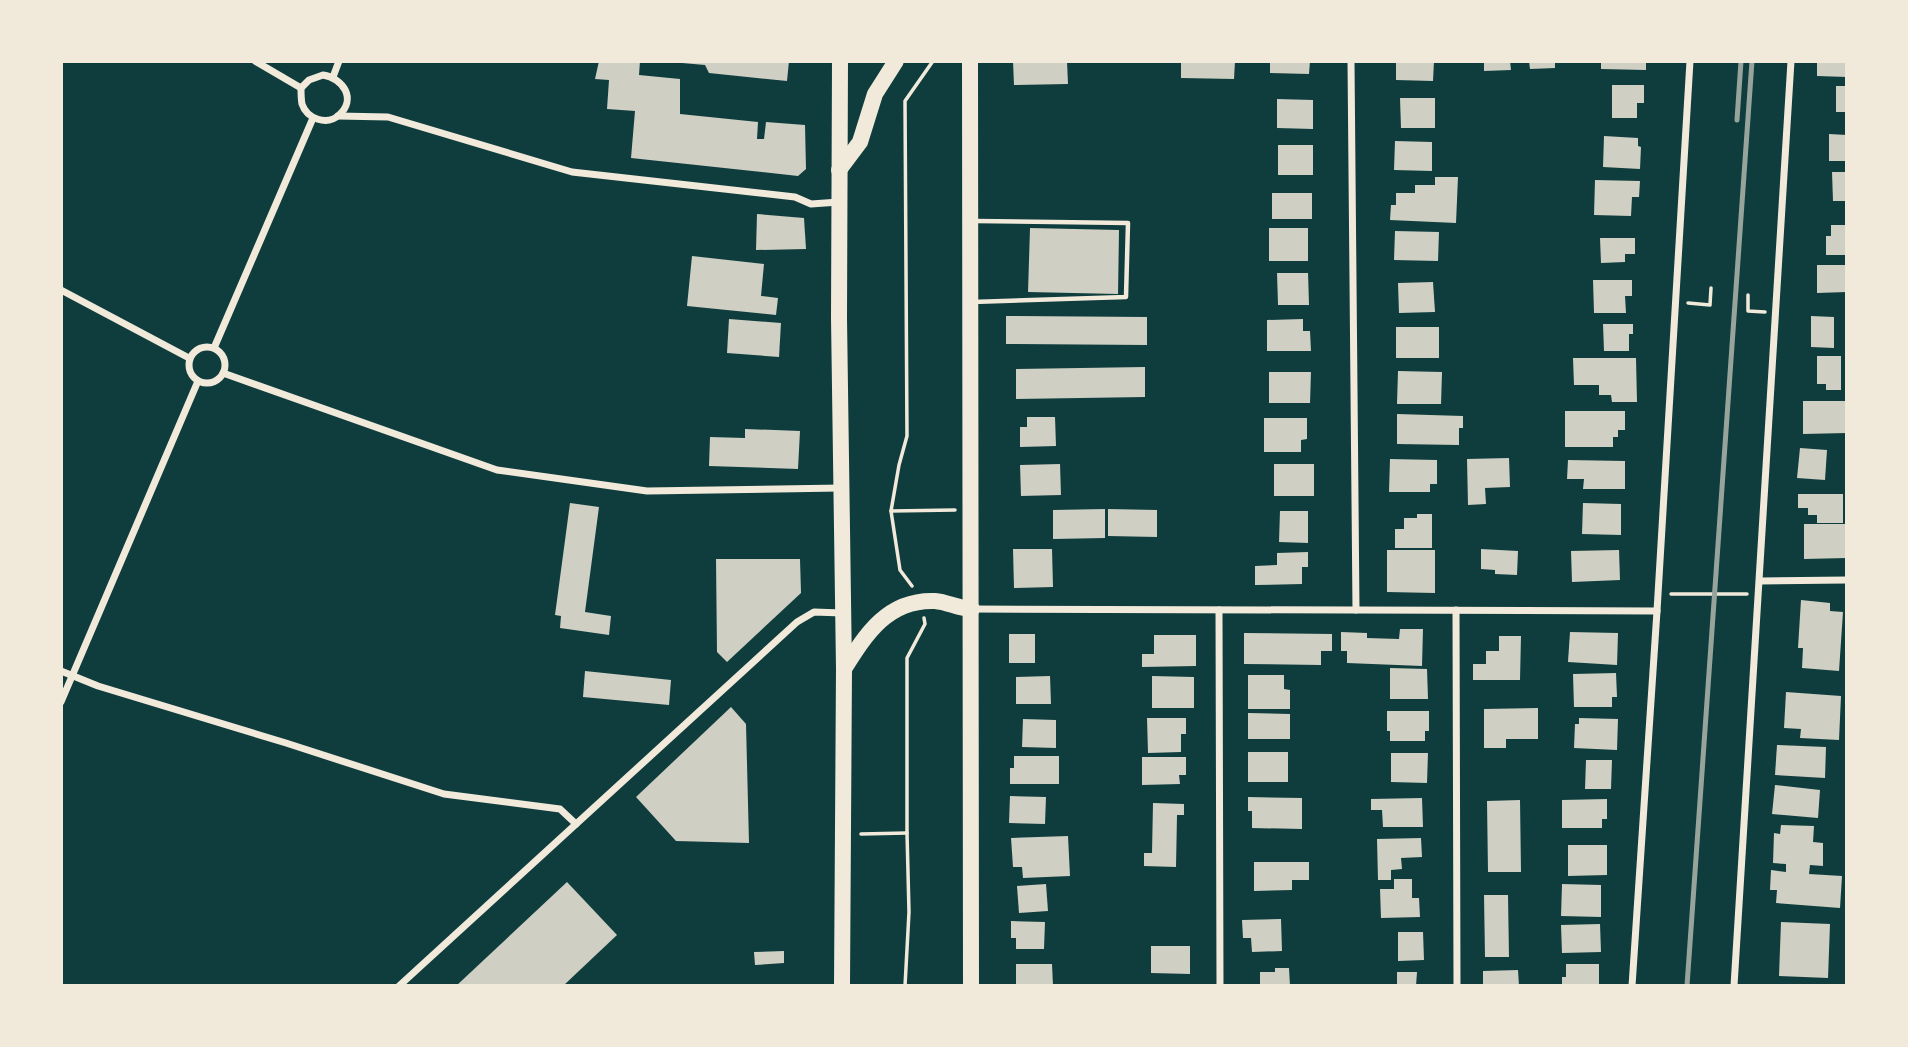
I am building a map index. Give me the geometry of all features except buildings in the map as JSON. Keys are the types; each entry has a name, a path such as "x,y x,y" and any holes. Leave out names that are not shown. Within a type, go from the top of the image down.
{"highway":[{"path":"840,61 844,669 842,986"},
{"path":"839,170 860,142 875,94 896,61"},
{"path":"970,61 971,986"},
{"path":"844,669 870,629 902,606 932,601 972,609"}],"street":[{"path":"255,61 301,88"},
{"path":"333,76 340,61"},
{"path":"1352,61 1356,610"},
{"path":"1632,986 1689,61"},
{"path":"1734,986 1791,61"},
{"path":"301,88 316,76 333,76 340,82 346,94 345,107 338,116"},
{"path":"301,88 301,102 305,111 313,118 321,120 338,116 388,117 572,172 795,197 811,204 840,202"},
{"path":"214,348 313,118"},
{"path":"61,290 190,358"},
{"path":"198,348 214,348 225,360 223,373 214,382 198,381 190,372 190,358 198,348"},
{"path":"223,373 497,470 647,491 841,488"},
{"path":"61,702 198,381"},
{"path":"1759,581 1847,580"},
{"path":"972,609 1657,611"},
{"path":"1219,610 1220,986"},
{"path":"1456,610 1457,986"},
{"path":"399,986 797,622 814,612 842,613"},
{"path":"61,671 98,686 444,794 559,809 576,824"}],"lane":[{"path":"971,221 1128,223 1126,297 971,302"}],"path":[{"path":"919,592 900,570 891,511 907,436 905,101 933,61"},
{"path":"1675,301 1710,305 1711,288"},
{"path":"1748,295 1748,311 1776,313"},
{"path":"891,511 955,510"},
{"path":"1658,594 1759,594"},
{"path":"905,986 909,912 907,658 925,624 923,610"},
{"path":"862,834 907,833"}],"railway":[{"path":"1737,120 1741,61"},
{"path":"1687,986 1752,61"}]}
